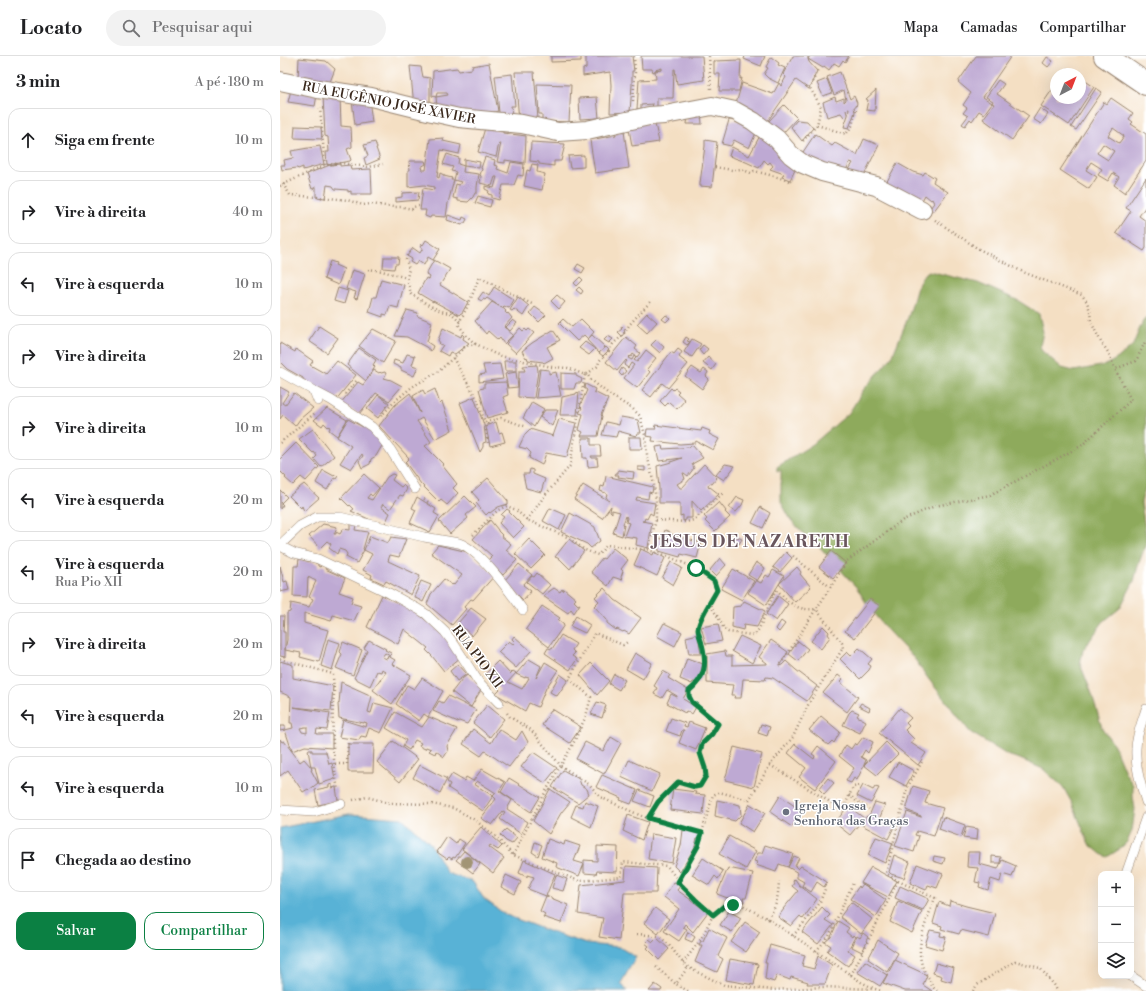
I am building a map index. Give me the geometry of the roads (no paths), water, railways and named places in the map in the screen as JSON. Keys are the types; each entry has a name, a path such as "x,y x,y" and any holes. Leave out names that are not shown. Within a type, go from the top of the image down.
{"main road":[{"path":"1105,56 1146,84"}],"street":[{"name":"RUA EUGÊNIO JOSÉ XAVIER","path":"280,81 318,89 371,97 459,118 522,124 558,132 587,130 632,120 712,106 735,112 753,121 777,139 791,155 803,164 822,172 876,186 922,210"}],"lane":[{"path":"280,372 338,404 372,427 390,449 415,490"},
{"path":"314,391 318,401"},
{"path":"280,546 300,526 317,517 340,517 464,545 496,575 524,610"},
{"name":"RUA PIO XII","path":"280,546 294,553 318,559 389,593 426,614 445,632 478,681 499,703"},
{"path":"1146,709 1140,727 1136,748 1137,768 1146,802"},
{"path":"280,810 314,812 341,804"},
{"path":"1127,871 1146,817"},
{"path":"1134,978 1146,986"}],"water":[{"path":"349,814 402,818 430,843 447,873 473,882 484,899 506,915 586,944 619,947 636,957 621,983 627,991 280,991 280,828"}],"place":[{"name":"Igreja Nossa Senhora das Graças","path":"786,812"}],"district":[{"name":"JESUS DE NAZARETH","path":"751,541"}]}
